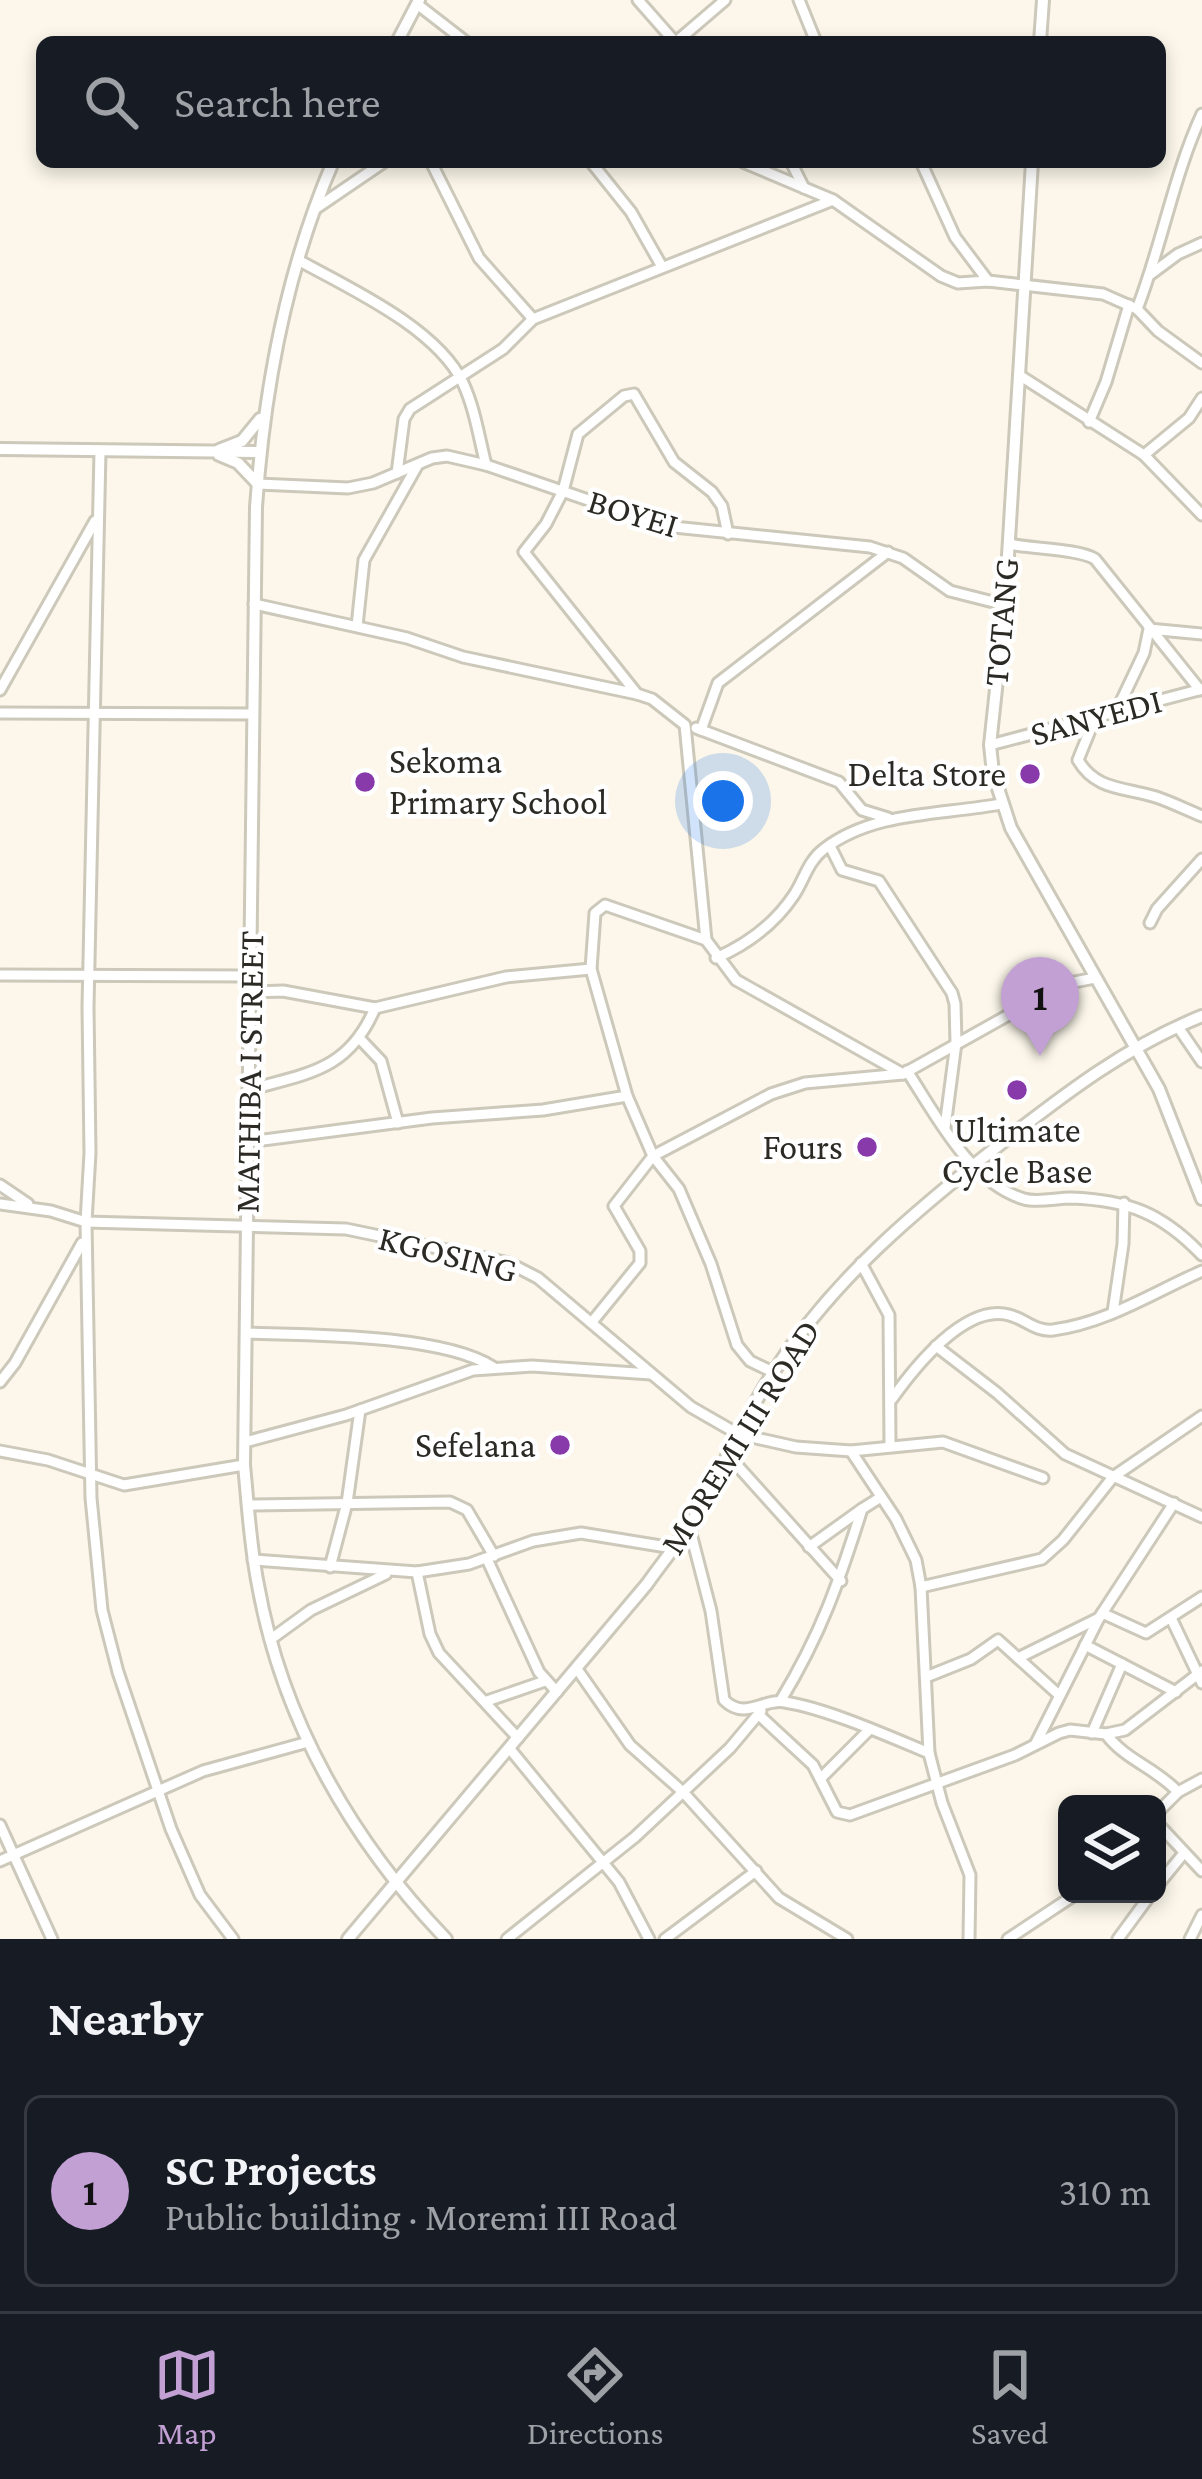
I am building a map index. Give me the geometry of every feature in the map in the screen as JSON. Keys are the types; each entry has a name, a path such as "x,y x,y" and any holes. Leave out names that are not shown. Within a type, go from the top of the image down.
{"street":[{"path":"638,0 670,36"},
{"path":"682,36 725,0"},
{"path":"800,0 814,36"},
{"path":"1040,36 1043,0"},
{"path":"400,36 418,2 459,36"},
{"path":"1089,422 1133,307 1151,274 1183,154 1202,114"},
{"name":"MATHIBA I STREET","path":"330,168 310,212 298,260 264,412 260,452 252,714 244,1466 254,1560 271,1640 308,1742 358,1830 446,1939"},
{"path":"310,212 375,168"},
{"path":"434,168 479,259 533,319"},
{"path":"596,168 632,212 661,265"},
{"path":"757,168 833,200 941,276 958,283 988,281 1103,294 1133,307 1202,363"},
{"path":"794,168 804,188"},
{"path":"924,168 955,237 988,281"},
{"name":"TOTANG","path":"1032,168 1005,604 990,745 1001,804 1095,978 1138,1046 1202,1199"},
{"path":"397,473 407,413 503,349 533,319 833,200"},
{"path":"1151,274 1202,243"},
{"path":"298,260 402,318 461,378 485,466"},
{"path":"1019,375 1144,455 1202,514"},
{"path":"637,694 526,558 526,547 546,524 563,491 578,434 625,396 634,394 674,462 722,506 728,534"},
{"path":"1144,455 1189,418 1202,398"},
{"path":"210,453 242,441 264,412"},
{"path":"1189,418 1202,428"},
{"path":"0,448 260,452"},
{"path":"100,451 89,978 91,1134 85,1238 91,1472 102,1610 157,1794 200,1895 233,1939"},
{"path":"210,453 238,463 258,484"},
{"name":"BOYEI","path":"258,484 348,488 447,456 664,526 853,544 889,552 950,591 1005,604"},
{"path":"357,626 364,560 418,464"},
{"path":"0,690 98,516"},
{"path":"1009,544 1047,553 1084,552 1095,560 1201,690"},
{"path":"701,730 718,683 889,552"},
{"path":"254,604 652,699 685,725 839,782 862,810 890,818"},
{"path":"1149,629 1202,634"},
{"path":"1116,712 1144,652 1149,629"},
{"name":"SANYEDI","path":"990,745 1201,690"},
{"path":"0,713 252,714"},
{"path":"1096,718 1078,760 1088,774 1123,791 1152,796 1202,816"},
{"path":"685,725 706,940 736,980 905,1072 973,1165 1028,1200 1124,1203 1164,1222 1202,1255"},
{"path":"716,958 743,946 767,927 796,893 809,866 830,846 890,818 1001,804"},
{"path":"830,846 842,870 879,881 952,993 956,1043 945,1126"},
{"path":"1150,923 1157,908 1202,859"},
{"path":"706,940 600,905 595,913 591,969 627,1096 653,1156 679,1189 711,1264 736,1345 750,1361 773,1372"},
{"path":"250,992 283,991 375,1007 506,977 591,969"},
{"path":"0,975 250,976"},
{"path":"592,1322 640,1263 640,1251 614,1207 653,1156 787,1087 905,1072 1064,984 1095,978"},
{"path":"248,1090 316,1070 361,1040 375,1007"},
{"name":"MOREMI III ROAD","path":"348,1939 673,1548 773,1372 828,1299 973,1165 1077,1085 1138,1046 1202,1016"},
{"path":"1178,1027 1202,1062"},
{"path":"361,1040 381,1061 398,1123"},
{"path":"248,1142 542,1110 627,1096"},
{"path":"0,1185 33,1207"},
{"path":"1113,1312 1124,1203"},
{"path":"0,1204 33,1207"},
{"name":"KGOSING","path":"33,1207 86,1222 346,1229 509,1263 538,1278 691,1407 738,1434 796,1447 851,1451 944,1442 1043,1478"},
{"path":"0,1382 85,1238"},
{"path":"861,1264 889,1316 890,1445"},
{"path":"892,1399 936,1346 983,1317 1009,1315 1042,1330 1113,1312 1202,1271"},
{"path":"246,1334 364,1336 474,1356 493,1367"},
{"path":"936,1346 1057,1448 1202,1516"},
{"path":"245,1442 493,1367 651,1373"},
{"path":"330,1567 347,1503 360,1410"},
{"path":"921,1588 1042,1559 1113,1477 1202,1416"},
{"path":"0,1450 91,1472 115,1483 139,1485 244,1466"},
{"path":"851,1451 909,1541 921,1588 929,1753 970,1875 969,1939"},
{"path":"727,1454 841,1581"},
{"path":"809,1547 881,1497"},
{"path":"248,1505 450,1502 467,1510 545,1681 557,1692"},
{"path":"1036,1743 1100,1616 1174,1503"},
{"path":"507,1939 605,1863 730,1748 762,1710 782,1700 811,1651 841,1581 862,1509"},
{"path":"689,1526 711,1611 724,1700 740,1710 762,1710 822,1777 836,1812 842,1815 1016,1755 1070,1730 1106,1734 1135,1725 1201,1676 1171,1618"},
{"path":"254,1560 417,1572 491,1558 569,1533 602,1534 673,1548"},
{"path":"271,1640 311,1610 391,1571"},
{"path":"417,1572 430,1634 439,1653 487,1701 605,1863 649,1939"},
{"path":"1018,1658 1100,1616 1142,1633 1202,1597"},
{"path":"926,1676 971,1659 996,1640 1059,1695"},
{"path":"1085,1645 1176,1692"},
{"path":"1092,1733 1122,1664"},
{"path":"577,1669 630,1745 683,1792 778,1898 848,1939"},
{"path":"487,1701 545,1681"},
{"path":"782,1700 929,1753"},
{"path":"822,1777 869,1730"},
{"path":"1106,1734 1119,1750 1152,1767 1178,1792"},
{"path":"0,1861 234,1760 308,1742"},
{"path":"1166,1804 1200,1776"},
{"path":"0,1825 52,1939"},
{"path":"1166,1832 1202,1871"},
{"path":"1166,1875 1184,1852"},
{"path":"665,1939 756,1870"},
{"path":"1008,1939 1062,1903"},
{"path":"1118,1939 1144,1903"},
{"path":"1190,1939 1202,1915"}],"place":[{"name":"Delta Store","path":"1030,774"},
{"name":"Sekoma Primary School","path":"365,782"},
{"name":"SC Projects","path":"1040,1056"},
{"name":"Ultimate Cycle Base","path":"1017,1090"},
{"name":"Fours","path":"867,1147"},
{"name":"Sefelana","path":"560,1445"}]}
